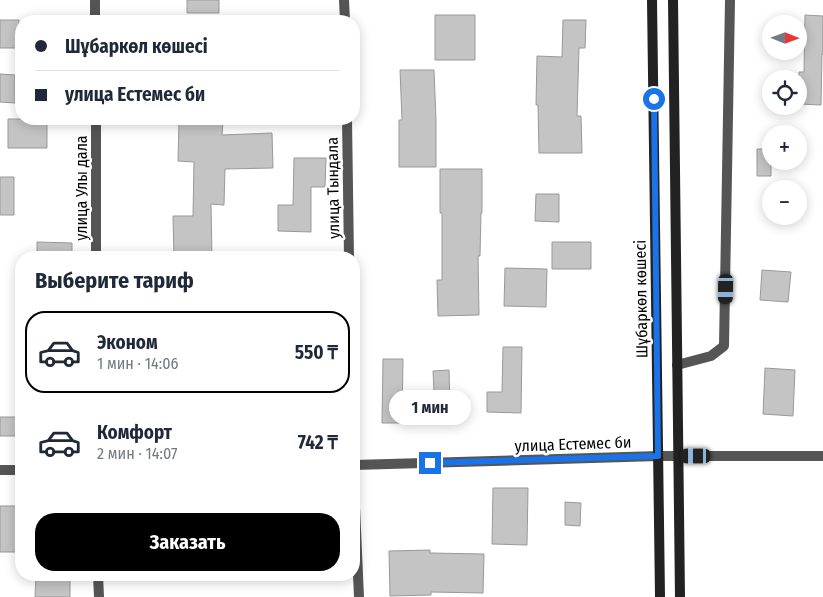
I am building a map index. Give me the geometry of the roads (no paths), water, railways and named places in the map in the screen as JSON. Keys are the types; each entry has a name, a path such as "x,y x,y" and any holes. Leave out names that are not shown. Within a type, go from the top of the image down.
{"street":[{"path":"95,0 95,15"},
{"path":"344,0 345,15"},
{"name":"Шұбаркөл көшесі","path":"652,0 660,597"},
{"path":"673,0 680,597"},
{"path":"677,365 711,356 724,346 730,0"},
{"name":"улица Улы дала","path":"96,125 96,251"},
{"name":"улица Тындала","path":"347,125 349,251"},
{"name":"улица Естемес би","path":"360,465 658,456 823,456"},
{"path":"0,470 15,470"},
{"path":"98,581 99,597"},
{"path":"358,581 359,597"}]}
